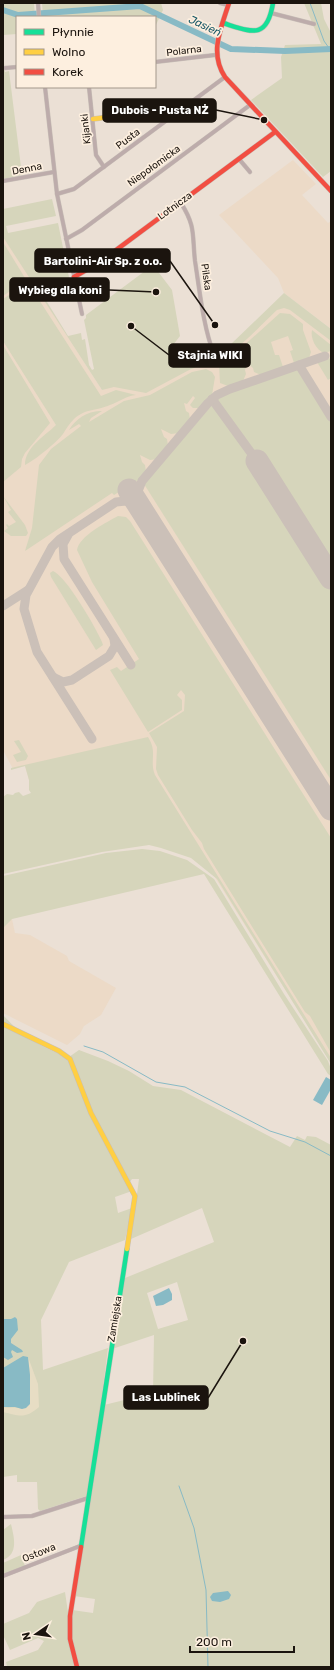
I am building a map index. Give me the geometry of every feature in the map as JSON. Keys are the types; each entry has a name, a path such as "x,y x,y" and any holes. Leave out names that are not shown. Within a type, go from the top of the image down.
{"street":[{"path":"220,3 229,4 216,48 215,55 217,65 225,78 331,191"},
{"path":"223,23 251,31 261,29 268,23 273,3"},
{"path":"38,5 39,16"},
{"path":"271,13 314,24"},
{"name":"Polarna","path":"156,62 215,55"},
{"path":"6,68 16,67"},
{"name":"Pusta","path":"57,194 74,189 174,114 225,78"},
{"path":"45,88 57,194 82,314"},
{"name":"Kijanki","path":"89,88 96,155 104,167"},
{"name":"Niepołomicka","path":"66,239 82,230 250,105"},
{"path":"93,119 166,110 169,110 174,114"},
{"name":"Lotnicza","path":"74,277 100,262 275,132"},
{"path":"239,159 250,172"},
{"name":"Denna","path":"3,182 54,172"},
{"name":"Pilska","path":"180,203 193,226 202,303 208,338 214,355"},
{"name":"Zamiejska","path":"3,1024 59,1051 70,1060 91,1113 135,1196 70,1616 70,1639 77,1667"},
{"path":"3,1517 32,1516 88,1498"},
{"name":"Ostowa","path":"3,1576 80,1546"}],"shaded area":[{"path":"293,160 316,184 302,195 328,223 331,221 331,329 284,293 278,278 219,215"},
{"path":"3,236 102,390 111,385 146,392 226,347 235,348 284,303 331,338 331,1063 149,772 29,780 25,766 13,769 3,750"},
{"path":"12,919 15,933 30,935 67,956 69,961 116,988 101,1015 84,1026 80,1034 67,1045 3,1013 3,921"}],"green space":[{"path":"3,3 34,3 35,16 16,16 16,34 3,35"},
{"path":"42,3 161,3 163,10 156,25 156,16 43,16"},
{"path":"304,3 321,3 324,19 331,33 331,171 323,177 251,100 282,78 281,57 285,45 321,44"},
{"path":"3,53 5,72 9,71 22,175 3,179"},
{"path":"52,199 56,216 6,226 8,233 58,223 70,282 39,289 68,336 81,333 82,340 85,339 89,365 92,370 94,369 84,320 86,315 153,265 172,290 180,336 169,350 172,356 191,345 202,360 212,355 214,361 191,369 146,393 114,387 102,390 3,237 3,209"},
{"path":"3,242 25,278 23,282 3,296"},
{"path":"26,287 34,292 101,396 116,390 136,395 105,407 87,411 78,415 56,442 25,465 28,453 32,447 56,425 3,341 3,299 18,289"},
{"path":"284,293 331,329 331,341 290,310 284,308 277,310 230,353 217,359 216,352 230,345"},
{"path":"280,313 290,314 303,324 303,330 311,352 309,358 294,363 290,351 293,350 288,336 271,342 275,355 279,355 283,367 261,375 254,372 253,368 247,363 245,370 246,374 243,381 228,386 220,383 219,364 236,357 240,349"},
{"path":"312,330 331,345 331,351 324,353 316,347 313,340"},
{"path":"3,345 50,423 25,453 22,459 21,467 3,482"},
{"path":"331,358 331,378 328,380 317,362"},
{"path":"206,369 212,372 215,377 212,395 200,408 193,408 190,405 195,398 193,396 187,404 184,403 186,411 189,413 190,420 179,433 171,434 161,429 164,437 167,439 168,446 157,459 150,460 140,455 142,462 145,465 146,472 140,479 114,495 112,493 25,551 32,528 39,465 51,449 81,426 79,424 69,430 75,422 87,414 102,411 91,418 89,422 124,401 150,395 192,372"},
{"path":"298,369 331,420 331,780 144,484 218,398 228,393"},
{"path":"3,496 25,525 28,533 26,536 11,536 4,531 8,528 6,525 7,524 9,526 16,522 8,512 11,510"},
{"path":"118,516 126,517 130,521 331,838 331,1053 310,1016 305,1012 204,849 202,843 192,830 158,775 156,769 157,747 149,733 184,711 185,695 181,690 177,695 182,700 182,710 148,732 110,670 117,667 121,671 139,659 92,582 77,550 79,545 88,535"},
{"path":"53,571 59,575 73,592 99,635 103,645 96,650 51,577 50,573"},
{"path":"148,737 153,752 153,770 155,775 331,1058 331,1064 217,879 191,858 149,845 102,852 3,874 3,797 7,794 13,795 19,792 23,796 31,793 29,790 29,780 25,766 11,770 11,768"},
{"path":"19,740 28,756 26,760 17,762 13,755 21,752 14,741"},
{"path":"142,849 160,851 187,860 214,879 284,994 328,1061 331,1069 331,1076 328,1074 204,874 12,919 3,928 3,876 106,853"},
{"path":"3,1015 10,1023 25,1035 49,1049 69,1057 79,1050 129,1071 153,1086 181,1090 290,1147 297,1136 305,1140 307,1136 316,1137 331,1145 331,1667 78,1667 71,1639 72,1610 93,1613 95,1599 74,1596 86,1496 40,1511 38,1509 37,1482 17,1482 17,1475 3,1477","holes":["132,1179 139,1179 131,1239 202,1208 214,1242 125,1278 112,1349 154,1335 153,1393 104,1405 101,1402 108,1348 43,1370 41,1320 69,1262 125,1240 132,1208 118,1213 115,1197 132,1191 127,1186","177,1282 188,1320 158,1329 147,1293"]},
{"path":"11,1524 14,1545 11,1554 3,1560 3,1530"},
{"path":"21,1555 25,1566 3,1575 3,1563"},
{"path":"65,1592 76,1667 7,1667 6,1662 38,1650 44,1641 38,1638 10,1650 3,1635 3,1624 29,1613 37,1602"}],"sand":[{"path":"28,1357 38,1384 39,1407 22,1416 3,1412 3,1407 22,1409 30,1399"}],"water":[{"path":"326,1077 331,1080 331,1089 322,1105 313,1100"},
{"path":"169,1288 172,1294 172,1300 163,1305 156,1306 153,1296"},
{"path":"15,1317 17,1319 18,1330 11,1339 11,1343 23,1352 17,1353 12,1350 11,1352 13,1357 8,1360 3,1357 3,1319 11,1319"},
{"path":"23,1356 28,1357 30,1375 30,1404 26,1408 22,1409 15,1407 4,1407 3,1368"},
{"path":"228,1591 231,1595 229,1599 220,1602 212,1601 210,1597 213,1593"}],"waterway":[{"path":"310,3 324,41 329,48"},
{"name":"Jasień","path":"3,10 18,15 140,6 231,49 285,51 331,49"},
{"path":"84,1046 103,1052 156,1082 185,1087 270,1131 305,1142 331,1156"},
{"path":"179,1486 194,1528 206,1590 208,1667"}],"taxiway":[{"path":"139,506 138,491 142,481 208,403 217,395 230,389 325,356"},
{"path":"299,365 331,417"},
{"path":"212,399 257,461"},
{"path":"92,739 37,652 24,609 26,595 52,547 60,539 116,502 126,501 139,506"},
{"path":"68,535 63,544 64,559 131,665"},
{"path":"3,606 28,590"},
{"path":"53,677 63,682 72,680 109,656 115,646 114,639"}],"runway":[{"path":"257,461 331,578"},
{"path":"129,490 331,809"}],"traffic: fast":[{"path":"223,23 242,29 257,30 262,28 267,23 273,3"},
{"path":"81,1547 127,1249"}],"traffic: slow":[{"path":"93,119 166,110 174,114"},
{"path":"3,1024 59,1051 70,1059 91,1113 135,1196 127,1249"}],"traffic: jam":[{"path":"229,3 218,40 217,50 220,68 225,77 331,191"},
{"path":"74,277 100,262 275,132"},
{"path":"77,1667 70,1639 70,1616 81,1547"}],"place":[{"name":"Dubois - Pusta NŻ","path":"264,120"},
{"name":"Wybieg dla koni","path":"156,292"},
{"name":"Bartolini-Air Sp. z o.o.","path":"215,325"},
{"name":"Stajnia WIKI","path":"131,326"},
{"name":"Las Lublinek","path":"243,1341"}]}
